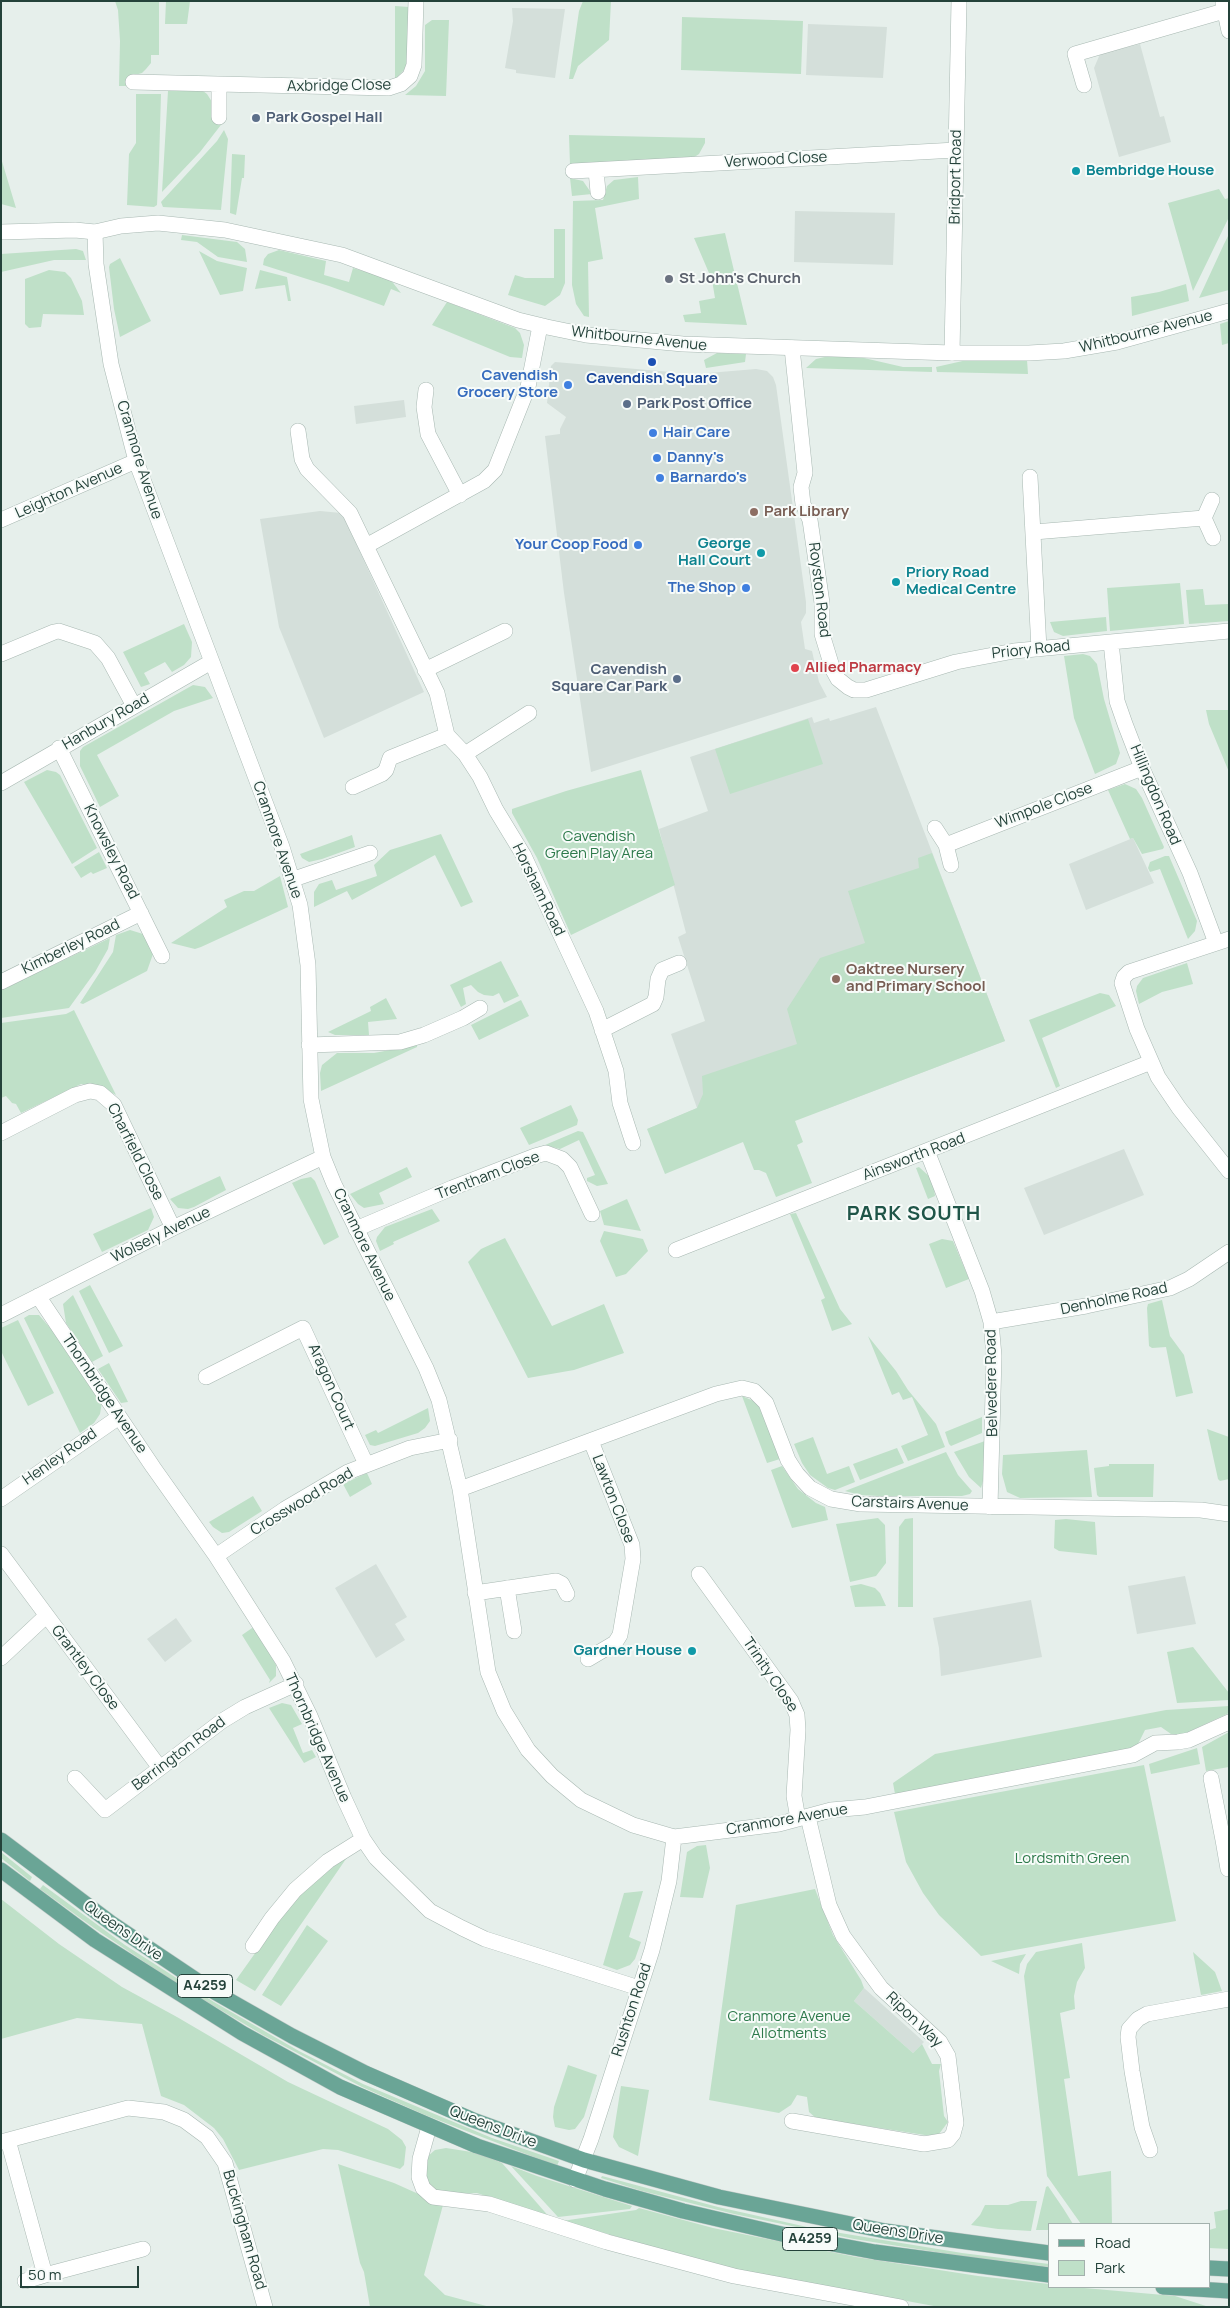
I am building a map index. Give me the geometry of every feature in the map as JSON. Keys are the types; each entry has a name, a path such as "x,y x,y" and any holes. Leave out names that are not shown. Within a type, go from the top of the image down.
{"main road":[{"name":"Queens Drive","path":"1,1840 77,1899 139,1943 211,1990 292,2036 365,2073 427,2101 531,2142 584,2160 675,2186 779,2211 886,2231 1048,2253"},
{"name":"Queens Drive","path":"1,1870 95,1940 234,2029 340,2087 429,2127 503,2156 576,2180 684,2211 790,2236 913,2258 1048,2275"},
{"path":"1210,2268 1229,2269"},
{"path":"1180,2288 1229,2291"}],"street":[{"name":"Axbridge Close","path":"133,82 389,88 401,84 410,76 414,65 416,1"},
{"name":"Bridport Road","path":"952,353 960,1"},
{"path":"1084,85 1075,54 1223,6 1229,31"},
{"path":"218,117 219,85"},
{"name":"Verwood Close","path":"573,171 956,150"},
{"path":"596,170 598,192"},
{"name":"Whitbourne Avenue","path":"1,232 75,230 95,232 121,226 158,223 192,225 342,255 518,320 540,326 586,336 636,341 792,348 1021,354 1089,348 1229,311"},
{"name":"Cranmore Avenue","path":"95,232 96,264 111,364 136,461 294,879 307,946 311,1105 323,1157 356,1229 426,1368 439,1400 450,1440 460,1489 488,1672 504,1711 528,1750 552,1776 582,1800 633,1825 674,1837 759,1827 831,1810 865,1807 1132,1755 1155,1742 1189,1740 1229,1722"},
{"path":"366,546 484,481 499,462 528,387 540,326"},
{"name":"Royston Road","path":"792,348 805,473 801,487 803,504 810,520 823,608 822,634 833,670 840,682"},
{"path":"426,390 424,416 428,434 460,495"},
{"path":"298,431 302,459 307,469 348,510 366,546 437,693 447,735 390,758 386,770 379,776 353,787"},
{"name":"Leighton Avenue","path":"1,520 136,461"},
{"path":"1030,477 1039,649"},
{"path":"1212,500 1204,518 1213,538"},
{"path":"1034,532 1204,518"},
{"path":"425,670 505,630"},
{"path":"1,654 60,631 95,643 108,658 134,706"},
{"name":"Priory Road","path":"840,682 854,690 866,690 982,656 1229,631"},
{"name":"Hillingdon Road","path":"1111,642 1117,701 1142,768 1222,941"},
{"name":"Hanbury Road","path":"2,780 211,662"},
{"path":"465,754 529,712"},
{"name":"Horsham Road","path":"447,735 465,754 524,856 596,1011 616,1071 624,1118 633,1143"},
{"name":"Knowsley Road","path":"59,748 162,956"},
{"name":"Wimpole Close","path":"946,844 1142,768"},
{"path":"935,828 946,844 951,865"},
{"path":"294,879 370,853"},
{"name":"Kimberley Road","path":"1,982 141,913"},
{"path":"1222,941 1129,972 1124,977 1122,983 1151,1062 1166,1090 1223,1153 1229,1171"},
{"path":"602,1030 653,1004 656,997 658,978 662,970 679,963"},
{"path":"309,1045 400,1042 444,1027 480,1008"},
{"name":"Ainsworth Road","path":"676,1250 1151,1062"},
{"name":"Charfield Close","path":"2,1131 75,1095 90,1092 100,1093 114,1105 173,1228"},
{"name":"Belvedere Road","path":"927,1151 982,1291 991,1322 994,1364 990,1507"},
{"name":"Trentham Close","path":"356,1229 452,1188 546,1153 562,1159 570,1167 592,1214"},
{"name":"Wolsely Avenue","path":"1,1315 173,1228 323,1157"},
{"name":"Denholme Road","path":"991,1322 1086,1306 1170,1288 1189,1279 1229,1252"},
{"name":"Thornbridge Avenue","path":"38,1296 119,1417 216,1556 296,1684 363,1839 376,1858 430,1911 485,1939 639,1988"},
{"name":"Aragon Court","path":"206,1376 303,1328 366,1464"},
{"name":"Carstairs Avenue","path":"460,1489 708,1397 742,1388 754,1391 766,1403 793,1468 803,1481 818,1494 830,1499 861,1504 1201,1510 1229,1514"},
{"name":"Henley Road","path":"1,1499 119,1417"},
{"name":"Crosswood Road","path":"216,1556 334,1479 366,1464 410,1448 450,1440"},
{"name":"Lawton Close","path":"588,1660 615,1642 620,1635 633,1559 632,1545 591,1441"},
{"path":"1,1554 46,1616"},
{"name":"Trinity Close","path":"699,1574 791,1701 797,1715 798,1730 794,1796 803,1818"},
{"path":"475,1593 556,1581 562,1584 567,1594"},
{"path":"507,1588 514,1631"},
{"name":"Grantley Close","path":"1,1658 46,1616 160,1768"},
{"name":"Berrington Road","path":"75,1778 105,1810 222,1721 245,1707 296,1684"},
{"path":"1211,1778 1226,1839 1228,1869"},
{"name":"Ripon Way","path":"792,2121 924,2144 948,2140 953,2134 956,2123 948,2056 940,2042 880,1988 843,1936 829,1905 803,1818"},
{"name":"Rushton Road","path":"576,2180 639,1988 664,1903 674,1837"},
{"path":"253,1946 272,1918 295,1890 328,1861 363,1839"},
{"path":"1150,2150 1142,2126 1133,2079 1128,2048 1129,2029 1138,2019 1147,2014 1229,1999"},
{"name":"Buckingham Road","path":"4,2141 128,2108 164,2112 191,2124 212,2142 227,2170 265,2307"},
{"name":"Queens Drive","path":"429,2127 420,2159 419,2177 423,2188 433,2197 489,2204 607,2242 734,2276 901,2307"},
{"path":"4,2141 45,2275"},
{"path":"25,2281 143,2249"}],"shaded area":[{"path":"512,8 565,9 555,78 516,73 516,70 505,68 513,21"},
{"path":"808,24 887,27 883,78 806,75"},
{"path":"1140,44 1160,117 1164,116 1171,142 1119,157 1094,68 1100,54"},
{"path":"795,211 895,213 893,265 794,262"},
{"name":"Cavendish Square","path":"555,362 671,372 672,376 756,369 767,371 773,377 776,385 806,602 806,613 801,622 805,649 812,651 819,682 827,697 591,772 564,593 545,436 560,434 560,429 566,417 547,403 551,366"},
{"path":"404,400 406,417 356,424 354,406"},
{"path":"320,511 341,513 344,517 424,692 324,738 279,627 260,519"},
{"name":"Oaktree Nursery and Primary School","path":"876,707 1005,1041 824,1110 647,1129 697,1108 671,1034 705,1021 678,937 686,933 659,829 708,811 690,757 812,717 814,723 829,718 830,721"},
{"path":"1133,838 1154,883 1086,910 1069,864"},
{"path":"1124,1149 1144,1195 1044,1235 1024,1188"},
{"path":"376,1564 407,1617 395,1624 405,1640 376,1658 335,1588"},
{"path":"1185,1576 1196,1624 1137,1634 1128,1586"},
{"path":"1031,1600 1042,1657 941,1676 939,1648 933,1618"},
{"path":"176,1618 192,1641 165,1662 147,1639"},
{"path":"864,1988 924,2042 913,2053 854,2001"}],"green space":[{"path":"115,1 159,1 159,55 151,55 151,63 142,73 131,76 129,86 119,86 120,41 118,10"},
{"path":"166,1 190,1 187,24 165,24"},
{"path":"583,1 611,1 609,40 578,66 573,79 569,79 579,11"},
{"path":"395,6 409,7 409,63 395,79"},
{"path":"682,17 803,21 801,74 681,70"},
{"path":"432,20 449,20 446,96 405,95 416,86 425,71 425,25"},
{"path":"168,91 203,91 207,94 224,121 200,152 162,192"},
{"path":"136,94 161,94 157,205 154,207 127,205 129,154 136,143"},
{"path":"224,130 228,139 221,210 163,207 161,202 217,141"},
{"path":"569,135 705,138 705,143 699,154 693,158 570,165"},
{"path":"232,154 245,155 244,178 242,178 236,215 230,213"},
{"path":"1,158 16,208 1,204"},
{"path":"638,177 639,199 595,208 603,259 588,262 589,317 584,316 576,304 572,285 573,201 603,200 607,186 614,180"},
{"path":"570,178 583,181 592,194 572,196"},
{"path":"1219,189 1225,199 1229,198 1229,217 1193,291 1168,203"},
{"path":"554,229 565,229 565,283 560,295 545,306 508,295 515,275 525,278 554,278"},
{"path":"725,233 747,325 685,322 683,315 701,313 699,301 715,298 712,280 694,238"},
{"path":"1229,234 1229,290 1199,298 1224,244"},
{"path":"182,235 237,242 245,249 247,262 218,257 197,242 181,240"},
{"path":"76,249 83,251 86,260 54,260 1,272 1,254"},
{"path":"279,250 326,261 324,275 349,282 353,268 390,279 401,293 391,289 384,306 263,265 264,259 268,254"},
{"path":"199,251 217,261 247,268 243,291 220,295"},
{"path":"120,258 151,321 120,337 114,309 109,267 110,264"},
{"path":"49,270 65,272 71,278 82,301 84,315 43,314 41,327 29,328 25,324 25,279"},
{"path":"260,270 287,277 291,301 288,301 285,285 255,289"},
{"path":"1186,284 1189,301 1132,316 1131,297 1159,292"},
{"path":"447,302 515,328 520,333 524,345 522,358 510,357 432,325"},
{"path":"1229,321 1229,343 1222,345 1220,324"},
{"path":"717,353 746,354 745,362 706,368 704,360"},
{"path":"829,356 864,358 903,367 932,367 932,372 806,368 816,359"},
{"path":"967,360 1027,360 1028,374 937,372 936,367"},
{"path":"1180,583 1184,624 1110,631 1107,588"},
{"path":"1203,589 1205,605 1229,604 1229,621 1189,624 1186,590"},
{"path":"1106,617 1107,631 1063,636 1054,632 1050,622"},
{"path":"184,624 192,642 191,657 184,665 172,672 165,662 144,673 150,684 141,687 123,652"},
{"path":"1083,654 1090,656 1097,664 1104,699 1120,753 1116,764 1095,774 1074,718 1064,656"},
{"path":"193,685 205,687 213,698 174,711 97,755 119,796 100,807 80,766 80,751 83,747"},
{"path":"1206,710 1229,710 1229,772 1209,724"},
{"path":"808,719 823,764 730,794 715,749"},
{"path":"47,770 60,775 97,848 72,864 24,782"},
{"name":"Cavendish Green Play Area","path":"641,770 675,885 571,935 537,858 512,813 512,809 566,791"},
{"path":"1125,784 1136,789 1142,798 1164,847 1163,849 1142,854 1133,838 1130,839 1108,790"},
{"path":"441,834 473,902 461,907 435,855 352,900 347,891 314,907 314,892 319,884 332,880 336,890 377,876 374,865 390,850"},
{"path":"352,835 355,847 309,862 302,858 300,854"},
{"path":"99,852 107,868 93,874 91,872 81,878 74,867"},
{"path":"932,853 1005,1041 795,1121 803,1142 797,1145 812,1183 776,1197 766,1173 754,1170 743,1142 665,1174 647,1129 697,1108 703,1094 702,1076 797,1044 787,1009 820,958 865,943 848,891 919,868 918,858"},
{"path":"1169,856 1197,921 1195,931 1188,939 1160,869 1150,872 1148,868 1150,862"},
{"path":"280,876 288,907 195,949 171,943 227,907 224,900 244,891 254,891"},
{"path":"130,930 143,934 153,954 147,971 83,1004 80,1003 113,952 116,935"},
{"path":"110,938 108,949 95,972 69,1008 1,1018 1,990"},
{"path":"501,961 519,996 504,1003 499,993 493,996 484,995 471,985 463,988 466,1004 461,1007 450,985"},
{"path":"1187,963 1193,984 1162,992 1139,1004 1136,991 1143,978"},
{"path":"1100,993 1109,995 1116,1006 1042,1038 1060,1086 1056,1088 1029,1020"},
{"path":"386,998 397,1019 368,1022 369,1035 335,1035 328,1032 371,1011 370,1007"},
{"path":"521,1000 529,1016 479,1040 471,1025"},
{"path":"74,1010 116,1095 100,1086 81,1084 21,1113 16,1104 12,1103 6,1096 1,1098 1,1023 66,1014"},
{"path":"417,1045 417,1047 321,1091 320,1073 322,1065 337,1053 374,1053"},
{"path":"571,1105 578,1120 577,1125 529,1145 520,1128"},
{"path":"578,1131 583,1132 608,1184 597,1186 587,1181 587,1178 595,1175 579,1140 560,1149 545,1145"},
{"path":"407,1167 412,1177 379,1193 384,1204 364,1208 350,1194"},
{"path":"919,1167 930,1177 934,1189 935,1196 928,1199 916,1168"},
{"path":"220,1176 226,1190 194,1207 188,1209 178,1208 170,1199"},
{"path":"311,1177 315,1181 339,1237 324,1245 292,1183"},
{"path":"627,1199 641,1231 604,1225 600,1211"},
{"path":"151,1208 154,1217 148,1230 102,1252 93,1234"},
{"path":"432,1209 440,1221 393,1242 394,1244 380,1251 376,1241 385,1227"},
{"path":"796,1213 840,1309 852,1324 832,1331 821,1300 825,1298 790,1214"},
{"path":"604,1231 643,1239 648,1251 626,1274 616,1277 600,1241"},
{"path":"505,1238 552,1326 604,1304 624,1353 574,1370 528,1378 468,1262 481,1249"},
{"path":"942,1239 953,1241 969,1279 946,1288 929,1244"},
{"path":"90,1285 123,1346 109,1353 79,1291"},
{"path":"73,1295 103,1356 92,1362 66,1323 63,1304"},
{"path":"1162,1300 1170,1336 1184,1355 1193,1393 1176,1397 1166,1347 1152,1348 1149,1346 1148,1304"},
{"path":"29,1315 39,1315 51,1329 54,1329 102,1402 100,1414 94,1423 80,1433 24,1318"},
{"path":"18,1320 54,1393 28,1406 1,1351 1,1328"},
{"path":"868,1336 936,1424 945,1447 908,1461 901,1446 928,1435 912,1397 903,1400 899,1392 892,1395"},
{"path":"109,1363 128,1402 121,1403 98,1369"},
{"path":"742,1396 756,1402 759,1406 780,1459 767,1463"},
{"path":"428,1408 430,1421 418,1433 375,1446 370,1445 365,1435 376,1430 378,1433"},
{"path":"982,1417 982,1433 951,1446 949,1444 945,1432"},
{"path":"1207,1429 1229,1437 1229,1479 1220,1481 1218,1479"},
{"path":"813,1437 827,1474 849,1466 855,1482 835,1490 828,1488 810,1475 802,1463 794,1444"},
{"path":"985,1441 981,1488 969,1477 954,1452"},
{"path":"897,1448 904,1463 860,1480 853,1464"},
{"path":"1087,1450 1092,1497 1020,1498 1007,1492 1002,1474 1003,1455"},
{"path":"946,1452 958,1475 972,1491 970,1494 962,1496 879,1496 860,1495 845,1491"},
{"path":"1109,1464 1154,1464 1153,1497 1099,1497 1097,1495 1094,1468 1109,1466"},
{"path":"782,1466 798,1489 816,1503 825,1507 828,1520 792,1528 771,1470"},
{"path":"367,1473 372,1484 350,1497 343,1484"},
{"path":"253,1496 262,1511 229,1532 222,1533 209,1522"},
{"path":"878,1518 885,1525 886,1563 876,1576 850,1582 836,1524"},
{"path":"913,1518 913,1607 898,1607 899,1527 905,1519"},
{"path":"1066,1519 1095,1522 1097,1555 1059,1551 1054,1548 1055,1520"},
{"path":"861,1584 875,1588 880,1593 886,1606 855,1607 850,1586"},
{"path":"255,1626 276,1665 276,1676 269,1683 270,1680 242,1635"},
{"path":"1193,1647 1229,1693 1229,1700 1177,1703 1167,1652"},
{"path":"282,1703 291,1705 302,1724 293,1728 303,1753 312,1750 316,1757 304,1763 269,1708"},
{"path":"1229,1706 1229,1713 1184,1734 1171,1734 1161,1727 1145,1730 1138,1744 1126,1750 895,1794 893,1783 935,1754 1166,1710"},
{"path":"1229,1732 1229,1767 1206,1771 1202,1747"},
{"path":"1197,1748 1200,1764 1151,1774 1149,1764"},
{"name":"Lordsmith Green","path":"1144,1765 1176,1921 981,1956 939,1915 923,1893 906,1862 894,1812"},
{"path":"706,1845 710,1868 703,1898 680,1897 687,1852 697,1846"},
{"path":"1,1852 32,1877 30,1881 1,1858"},
{"path":"348,1856 255,1991 236,1980 278,1921 300,1895 318,1878"},
{"path":"43,1885 125,1945 214,2002 299,2051 363,2084 492,2138 559,2161 557,2166 425,2115 362,2087 263,2035 180,1986 94,1928 40,1889"},
{"name":"Cranmore Avenue Allotments","path":"815,1889 833,1935 864,1988 854,2001 913,2053 922,2044 932,2064 941,2064 939,2071 944,2116 948,2122 939,2134 931,2136 816,2118 809,2112 807,2097 797,2095 791,2105 779,2113 709,2100 736,1905"},
{"path":"643,1891 629,1937 641,1942 635,1959 630,1965 617,1970 603,1965 624,1893"},
{"path":"1,1899 59,1944 122,1987 288,2082 388,2129 402,2140 406,2147 404,2165 400,2169 338,2150 323,2149 239,2170 223,2139 214,2128 184,2105 161,2096 142,2024 77,2018 1,2039"},
{"path":"307,1925 328,1941 281,2006 262,1995"},
{"path":"1082,1943 1085,1968 1077,1982 1074,1996 1075,2009 1060,2013 1070,2078 1064,2079 1078,2176 1111,2171 1112,2223 1080,2223 1047,2176 1024,1976 1027,1964 1036,1952"},
{"path":"1193,1952 1215,1972 1222,1991 1201,1995"},
{"path":"1026,1954 1020,1964 1019,1974 991,1961"},
{"path":"568,2065 597,2075 584,2117 575,2129 569,2130 555,2127 553,2117 554,2107"},
{"path":"621,2086 649,2090 638,2156 619,2147 613,2137"},
{"path":"446,2148 478,2153 502,2163 551,2219 477,2193 454,2194 434,2190 426,2180 428,2156 435,2150"},
{"path":"338,2164 394,2183 443,2205 424,2275 445,2295 490,2307 370,2307 364,2272 360,2263"},
{"path":"511,2166 632,2206 630,2209 558,2217"},
{"path":"602,2176 718,2207 816,2229 962,2253 1048,2264 1048,2267 961,2256 854,2239 734,2214 642,2191 601,2178"},
{"path":"1048,2186 1072,2223 1048,2223 1048,2230 1036,2230 1046,2187"},
{"path":"1021,2201 1037,2201 1031,2231 971,2225 980,2215 985,2205 1008,2205"},
{"path":"639,2208 713,2228 856,2257 978,2276 1048,2284 1048,2288 1084,2288 1175,2296 1209,2307 939,2307 720,2266 562,2221"},
{"path":"1229,2209 1229,2249 1210,2248 1210,2230 1216,2228 1214,2212"}],"place":[{"name":"Park Gospel Hall","path":"256,118"},
{"name":"Bembridge House","path":"1076,171"},
{"name":"St John's Church","path":"669,279"},
{"name":"Cavendish Square","path":"652,362"},
{"name":"Cavendish Grocery Store","path":"568,385"},
{"name":"Park Post Office","path":"627,404"},
{"name":"Hair Care","path":"653,433"},
{"name":"Danny's","path":"657,458"},
{"name":"Barnardo's","path":"660,478"},
{"name":"Park Library","path":"754,512"},
{"name":"Your Coop Food","path":"638,545"},
{"name":"George Hall Court","path":"761,553"},
{"name":"Priory Road Medical Centre","path":"896,582"},
{"name":"The Shop","path":"746,588"},
{"name":"Allied Pharmacy","path":"795,668"},
{"name":"Cavendish Square Car Park","path":"677,679"},
{"name":"Oaktree Nursery and Primary School","path":"836,979"},
{"name":"Gardner House","path":"692,1651"}],"district":[{"name":"PARK SOUTH","path":"914,1214"}]}
